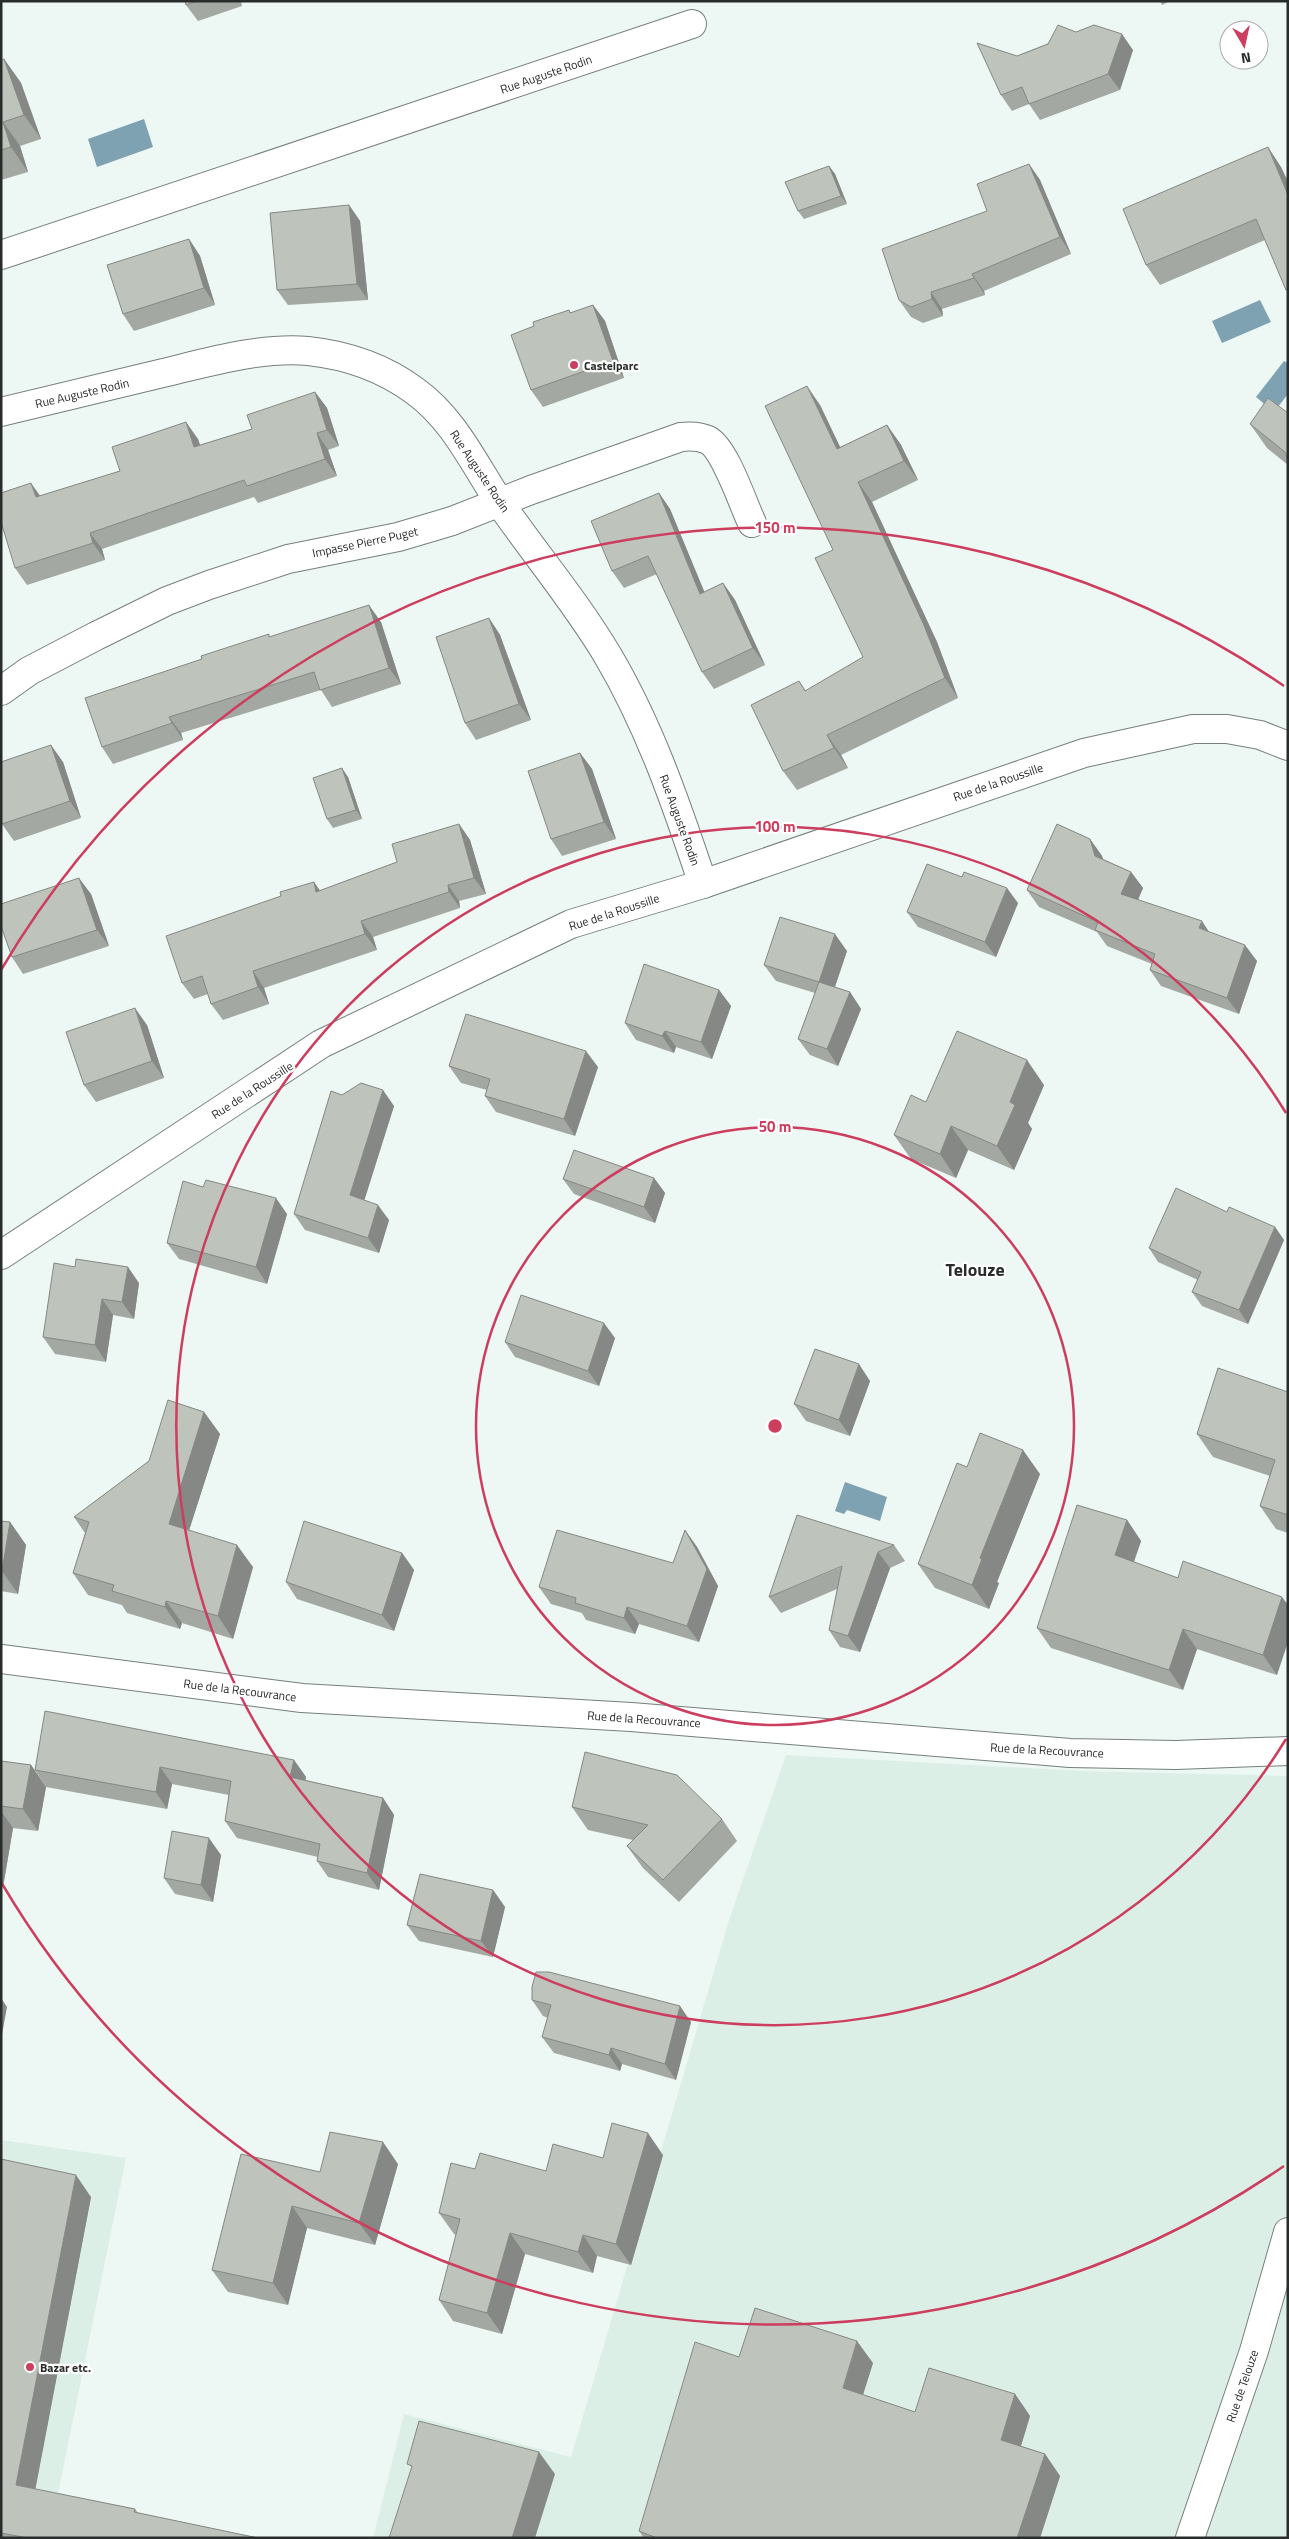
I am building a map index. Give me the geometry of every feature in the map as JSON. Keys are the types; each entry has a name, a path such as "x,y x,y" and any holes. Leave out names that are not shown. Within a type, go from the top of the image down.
{"street":[{"name":"Rue Auguste Rodin","path":"1,255 692,24"},
{"name":"Rue Auguste Rodin","path":"1,412 205,363 263,352 306,351 351,359 386,373 416,392 440,414 458,436 500,502 575,605 608,656 636,711 678,805 703,884"},
{"name":"Impasse Pierre Puget","path":"1,691 29,671 96,636 209,585 288,559 398,537 452,521 681,437 696,436 709,441 721,454 752,523"},
{"name":"Rue de la Roussille","path":"1,1255 321,1044 571,924 703,884 1084,753 1193,729 1227,729 1252,734 1288,746"},
{"name":"Rue de la Recouvrance","path":"1,1659 302,1698 631,1717 1070,1753 1176,1755 1288,1751"},
{"name":"Rue de Telouze","path":"1190,2538 1254,2351 1288,2232"}],"shaded area":[{"path":"786,1755 1082,1771 1288,1776 1288,2538 373,2538 404,2414 571,2457 729,1920"},
{"name":"Bazar etc.","path":"1,2140 126,2158 49,2538 1,2538"}],"water":[{"path":"144,119 153,147 97,167 88,139"},
{"path":"1260,300 1271,322 1222,343 1212,321"},
{"path":"1284,361 1288,363 1288,394 1274,412 1256,397"},
{"path":"845,1482 887,1497 880,1521 847,1510 844,1514 835,1511"}],"building":[{"path":"185,1 196,1 186,5"},
{"path":"1058,25 1076,32 1094,25 1122,34 1108,74 1029,104 1022,87 1001,95 977,43 1017,56 1048,44"},
{"path":"4,59 24,115 3,122 11,147 1,150 1,60"},
{"path":"1268,147 1288,195 1288,289 1286,290 1256,219 1146,265 1123,209"},
{"path":"1029,164 1060,237 972,274 974,278 931,292 932,299 911,307 899,300 882,249 987,211 977,184"},
{"path":"829,166 841,196 798,211 785,182"},
{"path":"349,205 357,284 277,290 270,213"},
{"path":"189,239 204,288 123,314 107,265"},
{"name":"Castelparc","path":"593,305 613,361 531,390 511,335 534,326 533,322 569,310 570,313"},
{"path":"807,386 837,449 887,425 904,461 858,482 923,623 945,678 827,735 834,748 783,771 751,705 799,681 805,691 863,657 815,558 833,550 765,406"},
{"path":"315,392 327,430 317,433 325,459 247,486 244,480 90,533 93,543 15,568 1,522 1,493 31,483 36,497 120,471 112,447 186,422 194,447 252,429 247,415"},
{"path":"1268,398 1288,413 1288,460 1285,452 1250,424"},
{"path":"659,493 700,594 723,583 753,648 702,672 648,556 612,571 591,521"},
{"path":"369,605 389,668 320,690 314,672 169,717 172,723 102,747 85,698 202,659 201,656 269,634 269,637"},
{"path":"489,618 519,704 465,723 436,637"},
{"path":"51,745 70,801 2,824 1,762"},
{"path":"580,753 604,822 551,839 528,771"},
{"path":"342,768 356,810 327,819 313,778"},
{"path":"459,824 474,878 448,885 449,892 361,921 365,934 253,971 258,987 211,1004 202,976 182,983 166,936 281,896 280,892 314,882 316,892 397,862 392,844"},
{"path":"1057,824 1090,839 1095,856 1131,872 1121,894 1202,921 1199,928 1245,945 1227,998 1150,970 1155,954 1095,930 1098,922 1027,890"},
{"path":"927,864 962,877 964,872 1007,888 985,942 907,912"},
{"path":"79,878 97,930 12,957 1,926 1,904"},
{"path":"780,917 835,934 819,982 764,965"},
{"path":"644,964 719,990 701,1042 665,1031 662,1036 625,1023"},
{"path":"819,982 850,992 827,1049 798,1039"},
{"path":"135,1008 152,1061 84,1085 66,1032"},
{"path":"466,1014 586,1051 564,1119 485,1096 490,1079 449,1066"},
{"path":"957,1031 1027,1060 1010,1102 1015,1105 997,1146 951,1126 940,1154 894,1135 911,1095 926,1102"},
{"path":"361,1083 383,1090 350,1195 378,1205 368,1238 294,1214 331,1091 342,1095"},
{"path":"574,1150 654,1178 644,1207 563,1179"},
{"path":"206,1180 276,1198 256,1267 167,1243 183,1181 203,1187"},
{"path":"1176,1188 1227,1212 1229,1207 1275,1227 1239,1310 1192,1292 1201,1272 1149,1248"},
{"path":"76,1259 128,1267 122,1302 102,1299 95,1345 43,1337 54,1263 75,1267"},
{"path":"521,1295 604,1323 588,1371 505,1342"},
{"path":"815,1349 859,1364 839,1420 794,1404"},
{"path":"1218,1368 1288,1392 1288,1515 1260,1506 1275,1460 1197,1434"},
{"path":"168,1400 204,1412 169,1524 237,1545 218,1616 166,1601 165,1607 112,1591 114,1585 73,1573 89,1522 74,1517 149,1461"},
{"path":"980,1433 1023,1450 980,1558 982,1559 972,1585 918,1564 957,1463 967,1467"},
{"path":"1077,1505 1127,1520 1115,1555 1178,1578 1183,1561 1282,1597 1263,1655 1183,1629 1169,1670 1037,1628"},
{"path":"797,1515 894,1545 878,1552 848,1636 829,1630 842,1566 769,1597"},
{"path":"1,1521 10,1522 2,1571 1,1571"},
{"path":"304,1521 402,1553 382,1615 286,1582"},
{"path":"557,1530 673,1563 685,1530 707,1569 687,1626 627,1607 624,1618 575,1603 576,1598 539,1587"},
{"path":"45,1711 294,1760 290,1777 383,1798 367,1873 317,1861 320,1844 225,1821 231,1781 160,1767 156,1792 35,1770"},
{"path":"585,1752 677,1775 722,1819 663,1880 627,1846 648,1825 572,1807"},
{"path":"1,1761 31,1765 23,1809 1,1806"},
{"path":"172,1831 209,1838 201,1885 164,1878"},
{"path":"420,1874 493,1890 481,1941 407,1925"},
{"path":"536,1972 549,1972 680,2006 665,2064 611,2048 609,2055 542,2037 551,2005 532,2000 532,1987"},
{"path":"612,2123 648,2133 616,2244 583,2235 578,2252 510,2233 487,2313 439,2300 460,2219 439,2213 451,2163 475,2169 480,2153 546,2171 553,2144 603,2158"},
{"path":"330,2132 383,2142 359,2223 292,2206 273,2283 212,2270 241,2154 320,2172"},
{"name":"Bazar etc.","path":"1,2159 76,2175 16,2485 135,2509 134,2512 258,2538 28,2538 1,2533"},
{"path":"755,2308 857,2341 843,2388 915,2412 929,2368 1015,2394 1001,2440 1045,2454 1017,2538 657,2538 639,2531 695,2342 739,2357"},
{"path":"419,2421 539,2452 512,2538 389,2538 412,2466 407,2464"}],"place":[{"name":"Castelparc","path":"574,365"},
{"name":"Bazar etc.","path":"30,2367"}],"district":[{"name":"Telouze","path":"975,1269"}]}
